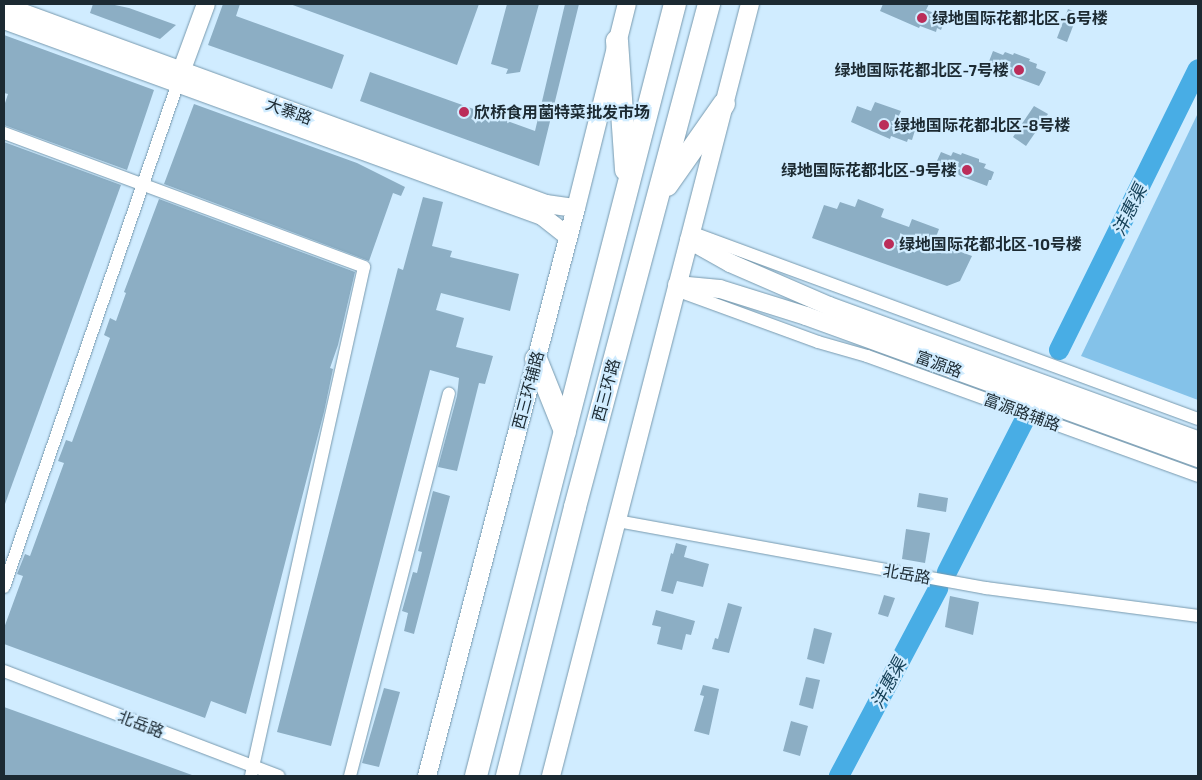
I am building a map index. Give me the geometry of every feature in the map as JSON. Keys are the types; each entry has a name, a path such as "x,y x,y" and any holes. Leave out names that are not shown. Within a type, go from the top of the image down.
{"highway":[{"name":"西三环路","path":"476,776 675,4"},
{"name":"西三环路","path":"507,776 574,507 709,4"},
{"path":"617,41 628,188"},
{"path":"659,196 724,104"},
{"path":"536,359 565,431"}],"main road":[{"path":"179,78 206,4"},
{"name":"西三环辅路","path":"427,776 576,208 627,4"},
{"path":"551,776 750,4"},
{"name":"大寨路","path":"4,6 179,78 542,216 568,236"},
{"name":"大寨路","path":"4,20 546,204 576,208"},
{"name":"富源路","path":"690,236 730,263 829,306 1198,440"},
{"name":"富源路","path":"676,288 720,289 806,316 1198,458"}],"street":[{"path":"4,587 179,78"},
{"path":"4,133 364,267 252,772"},
{"path":"690,236 1198,419"},
{"name":"富源路辅路","path":"676,288 818,342 867,356 1198,476"},
{"path":"350,776 449,394"},
{"name":"北岳路","path":"617,521 986,588 1198,616"},
{"name":"北岳路","path":"4,671 252,772 279,776"}],"shaded area":[{"path":"1198,113 1198,400 1081,356"}],"building":[{"path":"93,4 110,4 129,8 176,25 160,39 90,13"},
{"path":"223,4 240,4 236,16 344,55 332,89 208,45"},
{"path":"290,4 479,4 457,65"},
{"path":"507,4 539,4 520,72 506,74 508,69 491,64"},
{"path":"565,4 579,4 539,166 360,101 370,72 535,131"},
{"name":"绿地国际花都北区-6号楼","path":"883,4 929,4 926,10 946,17 941,30 937,28 936,32 920,26 919,28 880,11"},
{"path":"1068,9 1078,13 1067,42 1057,38"},
{"path":"4,35 154,90 127,170 4,125 4,106 8,94 4,93"},
{"name":"绿地国际花都北区-7号楼","path":"993,51 1003,55 1005,52 1013,55 1014,53 1037,64 1036,68 1046,72 1039,86 991,68 992,65 988,64"},
{"name":"绿地国际花都北区-8号楼","path":"875,102 901,111 897,120 916,127 912,140 908,139 907,142 891,136 890,139 851,122 857,106 871,111"},
{"path":"194,104 357,163 405,187 401,196 393,193 369,261 164,184"},
{"path":"1034,106 1048,114 1026,146 1013,137"},
{"path":"4,142 121,185 5,504 4,504"},
{"name":"绿地国际花都北区-9号楼","path":"941,152 951,156 953,152 961,155 962,153 979,159 979,162 986,164 984,168 994,172 991,180 989,180 987,186 939,168 940,164 936,163"},
{"path":"423,197 443,202 432,246 452,251 450,257 519,274 510,311 441,293 436,310 464,318 456,347 493,356 485,384 479,383 457,471 438,467 457,396 459,378 430,370 331,746 277,732 398,268 403,270"},
{"path":"159,199 355,272 338,345 330,368 333,369 324,412 246,714 211,701 205,718 4,644 4,628 23,576 17,574 25,554 30,556 64,463 58,461 66,440 72,442 110,338 104,335 110,318 116,321 126,293 124,292"},
{"name":"绿地国际花都北区-10号楼","path":"858,199 884,209 881,217 909,227 912,219 939,229 936,237 949,241 947,247 972,256 960,281 947,286 812,238 824,205 837,209 840,202 855,207"},
{"path":"433,491 450,496 414,634 404,631 408,613 402,611 413,572 417,573 422,552 418,551"},
{"path":"919,493 948,498 946,512 917,507"},
{"path":"906,529 930,533 925,563 902,559"},
{"path":"676,543 687,546 684,557 709,564 703,587 677,581 673,594 661,591 671,553 673,554"},
{"path":"884,595 895,598 888,617 878,614"},
{"path":"950,596 979,602 973,635 945,627"},
{"path":"728,603 742,607 729,653 712,649 715,638 718,639"},
{"path":"656,610 695,621 691,635 686,634 682,650 657,644 661,627 652,625"},
{"path":"814,628 832,633 824,664 807,659"},
{"path":"806,677 820,680 813,709 799,705"},
{"path":"703,685 719,689 709,735 694,731 704,696 700,695"},
{"path":"384,688 400,692 379,767 362,763"},
{"path":"4,707 192,775 192,776 4,776"},
{"path":"791,721 808,726 800,756 783,751"}],"waterway":[{"name":"沣惠渠","path":"1059,350 1198,69"},
{"name":"沣惠渠","path":"947,572 1024,421"},
{"name":"沣惠渠","path":"839,776 938,589"}],"place":[{"name":"绿地国际花都北区-6号楼","path":"922,18"},
{"name":"绿地国际花都北区-7号楼","path":"1019,70"},
{"name":"欣桥食用菌特菜批发市场","path":"464,112"},
{"name":"绿地国际花都北区-8号楼","path":"884,125"},
{"name":"绿地国际花都北区-9号楼","path":"967,170"},
{"name":"绿地国际花都北区-10号楼","path":"889,244"}]}
